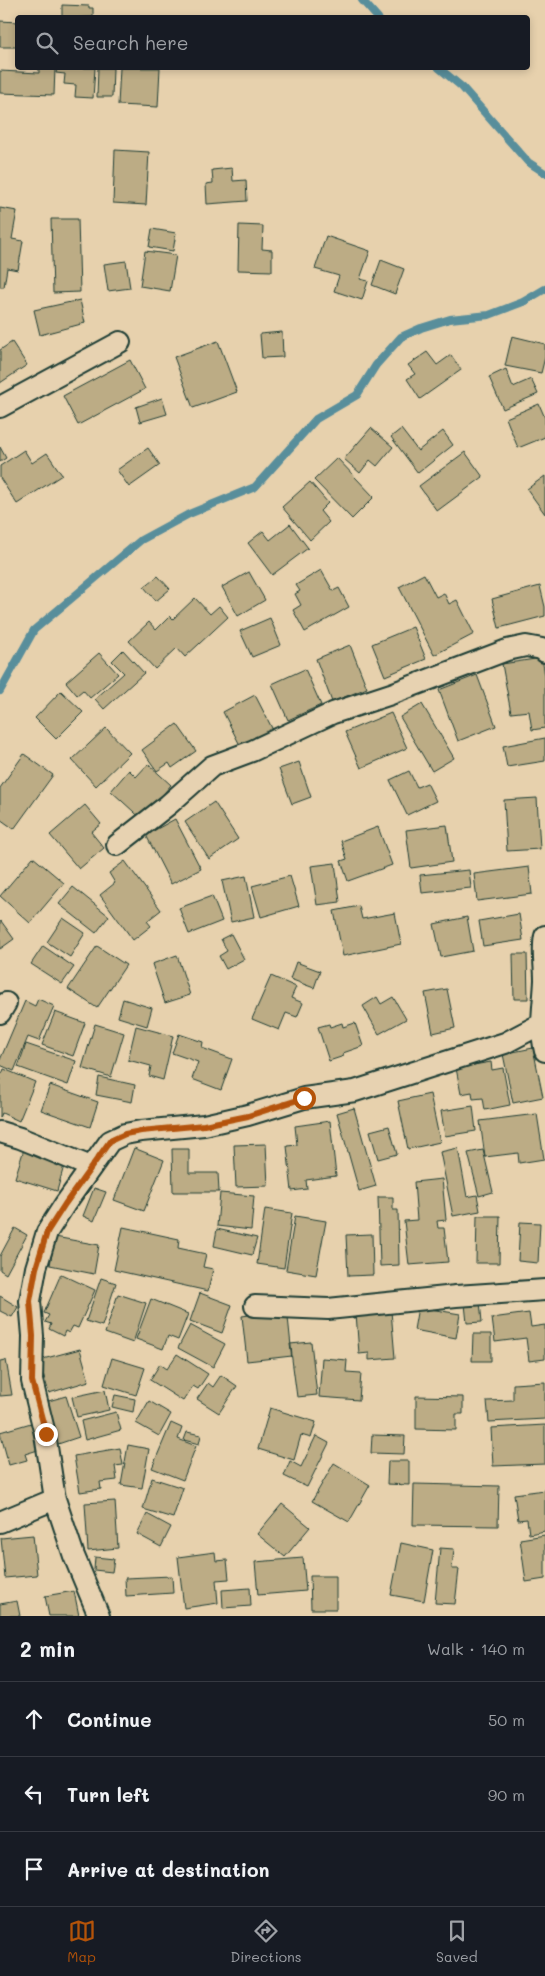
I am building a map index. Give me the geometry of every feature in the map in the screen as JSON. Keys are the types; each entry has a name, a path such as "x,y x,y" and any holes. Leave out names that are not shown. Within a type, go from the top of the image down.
{"street":[{"path":"0,407 120,342"},
{"path":"117,845 168,805 212,766 252,751 333,713 391,694 507,650 526,646 542,649 545,652"},
{"path":"545,936 545,979 541,1024 541,1036 545,1050"},
{"path":"99,1616 74,1556 55,1499 46,1434 32,1381 33,1336 30,1301 36,1268 47,1232 110,1141 125,1134 204,1125 248,1116 304,1098 355,1090 505,1042 541,1024"},
{"path":"0,1132 20,1138 91,1167"},
{"path":"255,1306 328,1309 456,1296 545,1290"},
{"path":"0,1522 55,1499"}],"building":[{"path":"62,5 89,6 89,8 93,8 93,15 62,15"},
{"path":"0,21 15,22 15,47 0,47"},
{"path":"39,70 55,70 54,95 0,93 0,71 39,73"},
{"path":"57,70 95,70 93,98 75,97 76,85 64,84 65,74 56,73"},
{"path":"98,70 113,70 112,97 97,97"},
{"path":"120,70 160,70 158,107 118,105"},
{"path":"115,150 149,152 146,205 113,203"},
{"path":"232,168 233,181 246,180 247,201 207,204 206,184 213,183 212,170"},
{"path":"0,208 17,211 12,239 23,241 18,270 7,268 4,287 0,287"},
{"path":"51,219 78,219 80,292 53,293"},
{"path":"239,225 263,226 262,249 272,250 272,271 238,270"},
{"path":"152,229 176,233 173,251 149,247"},
{"path":"326,236 370,251 360,279 368,281 362,300 334,291 339,276 315,269"},
{"path":"145,251 176,255 170,291 140,286"},
{"path":"381,260 404,269 395,294 372,285"},
{"path":"126,261 130,288 108,291 104,264"},
{"path":"80,300 85,323 40,335 34,310"},
{"path":"282,332 283,357 262,358 260,334"},
{"path":"512,336 545,344 545,357 541,373 505,366"},
{"path":"218,341 237,392 193,408 174,357"},
{"path":"12,342 27,365 0,383 0,350"},
{"path":"427,352 437,365 451,355 461,370 420,399 407,379 415,374 408,365"},
{"path":"130,360 145,389 78,425 63,396"},
{"path":"506,369 513,387 531,379 538,394 503,409 489,377"},
{"path":"162,398 167,414 140,422 136,407"},
{"path":"539,404 545,418 545,437 518,448 506,418"},
{"path":"371,428 393,447 377,466 370,460 360,473 344,459"},
{"path":"401,429 418,451 443,431 453,445 418,473 391,437"},
{"path":"0,447 6,458 0,462"},
{"path":"148,448 160,465 129,487 117,470"},
{"path":"24,450 32,463 47,453 62,475 17,504 0,478 0,466"},
{"path":"465,452 483,477 437,511 419,486"},
{"path":"337,458 374,497 352,519 314,480"},
{"path":"545,476 545,514 527,489"},
{"path":"310,482 328,503 320,511 329,522 310,540 282,507"},
{"path":"290,524 308,548 272,575 248,543 263,531 270,540"},
{"path":"321,570 333,591 339,588 349,607 305,632 293,610 301,605 295,594 300,591 296,585"},
{"path":"249,572 265,600 238,616 222,587"},
{"path":"424,574 436,597 444,593 449,604 457,600 474,634 434,655 399,587"},
{"path":"158,576 170,589 156,601 144,587"},
{"path":"540,586 545,616 499,628 492,599"},
{"path":"195,598 210,614 219,606 228,617 185,657 177,648 155,669 129,641 149,622 156,630 170,616 173,619"},
{"path":"270,618 281,645 252,657 240,631"},
{"path":"413,627 426,659 385,676 372,644"},
{"path":"350,645 367,688 332,702 316,659"},
{"path":"123,650 144,673 104,709 95,699 124,673 112,661"},
{"path":"99,653 118,674 90,698 83,690 77,695 66,682"},
{"path":"542,658 545,676 545,728 532,730 529,711 511,713 502,664"},
{"path":"305,669 321,705 288,720 272,684"},
{"path":"477,675 496,726 458,741 439,690"},
{"path":"61,691 83,712 56,739 35,718"},
{"path":"255,695 274,732 242,749 223,712"},
{"path":"422,704 454,758 432,771 400,717"},
{"path":"391,713 407,748 361,768 345,732"},
{"path":"177,724 196,751 172,768 169,763 157,771 142,750"},
{"path":"106,728 130,753 96,786 72,760"},
{"path":"545,738 545,761 507,767 503,746"},
{"path":"24,754 53,775 14,829 0,819 0,788"},
{"path":"299,762 311,797 292,804 279,769"},
{"path":"148,764 171,785 159,799 163,802 145,822 111,791 129,770 136,777"},
{"path":"409,771 417,787 427,783 436,801 407,815 390,780"},
{"path":"537,798 540,849 507,851 504,800"},
{"path":"214,802 238,839 209,859 185,822"},
{"path":"85,805 101,824 91,832 104,848 79,869 50,835"},
{"path":"175,819 201,869 171,884 146,835"},
{"path":"447,825 452,862 411,868 406,830"},
{"path":"378,827 392,865 348,881 341,861 347,859 341,841"},
{"path":"33,857 64,883 30,923 0,896"},
{"path":"125,861 161,910 147,921 151,926 133,940 100,895 115,883 109,873"},
{"path":"335,863 340,902 317,905 311,866"},
{"path":"529,867 532,894 477,901 474,874"},
{"path":"469,870 471,888 422,893 420,875"},
{"path":"246,876 254,917 231,922 222,881"},
{"path":"290,876 299,906 261,917 252,886"},
{"path":"73,887 109,916 96,933 59,904"},
{"path":"212,896 222,921 189,934 179,908"},
{"path":"359,906 362,919 395,913 401,944 343,956 334,911"},
{"path":"519,914 523,940 483,946 479,921"},
{"path":"467,917 473,951 441,957 434,924"},
{"path":"63,918 85,933 70,957 47,942"},
{"path":"0,922 14,939 0,949"},
{"path":"231,934 244,959 226,969 219,956 227,951 221,939"},
{"path":"43,946 74,967 62,984 31,964"},
{"path":"97,946 126,965 97,1008 68,989"},
{"path":"513,954 527,954 528,999 514,999"},
{"path":"177,955 190,995 165,1003 152,964"},
{"path":"296,962 320,971 314,988 290,979"},
{"path":"271,976 296,987 291,998 303,1003 297,1017 286,1013 279,1030 252,1019"},
{"path":"447,989 455,1028 433,1033 425,993"},
{"path":"377,997 381,1004 393,997 406,1019 379,1034 363,1006"},
{"path":"38,999 54,1006 39,1041 28,1037 14,1071 0,1065 0,1060 25,1001 35,1006"},
{"path":"123,999 152,1008 147,1026 118,1017"},
{"path":"55,1012 85,1023 73,1056 42,1045"},
{"path":"342,1023 343,1027 355,1023 363,1046 343,1053 344,1056 329,1061 318,1027 329,1024 330,1027"},
{"path":"95,1024 124,1033 111,1077 82,1068"},
{"path":"136,1026 173,1036 163,1080 149,1076 151,1066 128,1060"},
{"path":"179,1034 203,1042 202,1048 232,1059 221,1090 192,1079 198,1062 172,1053"},
{"path":"26,1044 76,1061 68,1085 18,1067"},
{"path":"533,1048 543,1097 513,1103 503,1054"},
{"path":"491,1062 492,1070 503,1068 510,1105 485,1110 483,1098 473,1099 472,1092 461,1094 456,1068"},
{"path":"4,1069 35,1082 19,1121 2,1113 0,1118 0,1073 2,1074"},
{"path":"99,1077 135,1085 132,1102 96,1095"},
{"path":"50,1085 98,1102 90,1127 41,1110"},
{"path":"430,1094 440,1142 408,1149 398,1101"},
{"path":"473,1106 476,1131 445,1136 441,1111"},
{"path":"354,1108 376,1186 359,1191 337,1113"},
{"path":"537,1114 544,1159 519,1163 518,1153 485,1157 480,1121"},
{"path":"330,1121 336,1176 306,1180 307,1189 292,1191 287,1146 297,1145 295,1126"},
{"path":"389,1126 397,1154 378,1159 370,1131"},
{"path":"266,1144 268,1186 236,1187 234,1145"},
{"path":"134,1148 164,1160 144,1211 114,1200"},
{"path":"458,1148 467,1197 477,1195 480,1211 453,1216 440,1152"},
{"path":"24,1149 65,1162 57,1191 15,1178"},
{"path":"172,1149 189,1149 189,1173 218,1173 219,1192 173,1192"},
{"path":"483,1150 493,1192 479,1196 468,1153"},
{"path":"442,1179 446,1220 437,1221 438,1228 444,1228 448,1262 409,1265 404,1221 417,1220 414,1182"},
{"path":"94,1188 106,1192 94,1221 83,1216"},
{"path":"220,1193 254,1196 251,1230 217,1226"},
{"path":"378,1197 393,1197 393,1210 398,1210 399,1265 380,1266"},
{"path":"265,1209 292,1213 284,1268 257,1264"},
{"path":"295,1216 326,1221 316,1275 286,1270"},
{"path":"477,1216 500,1216 499,1263 476,1263"},
{"path":"520,1222 540,1223 538,1263 518,1261"},
{"path":"123,1227 179,1239 178,1248 206,1254 203,1267 213,1269 208,1291 114,1270"},
{"path":"15,1228 27,1235 6,1274 0,1270 0,1256"},
{"path":"217,1229 257,1238 252,1255 214,1246"},
{"path":"372,1234 373,1275 348,1276 346,1235"},
{"path":"55,1237 99,1245 94,1274 50,1265"},
{"path":"61,1274 95,1290 78,1328 73,1326 69,1333 65,1331 63,1336 49,1329 51,1324 45,1322 49,1315 44,1313"},
{"path":"101,1278 116,1283 102,1326 86,1321"},
{"path":"200,1293 232,1305 222,1333 190,1321"},
{"path":"118,1294 146,1303 133,1343 105,1333"},
{"path":"0,1296 18,1307 12,1317 0,1311"},
{"path":"151,1299 188,1314 178,1340 168,1336 163,1349 136,1339"},
{"path":"480,1302 482,1322 467,1323 465,1304"},
{"path":"418,1307 460,1314 456,1338 414,1330"},
{"path":"278,1311 279,1318 288,1317 292,1356 247,1361 242,1316"},
{"path":"391,1311 395,1358 369,1360 369,1353 359,1354 356,1313"},
{"path":"529,1313 531,1327 545,1325 545,1359 529,1361 526,1338 495,1342 492,1318"},
{"path":"190,1325 225,1344 213,1367 178,1348"},
{"path":"473,1334 491,1334 491,1361 472,1361"},
{"path":"311,1342 317,1395 297,1397 290,1344"},
{"path":"80,1349 89,1381 49,1393 39,1360"},
{"path":"177,1354 208,1374 198,1389 193,1386 183,1401 150,1380 160,1364 167,1369"},
{"path":"112,1358 145,1368 136,1395 104,1385"},
{"path":"322,1358 347,1360 346,1372 361,1373 359,1400 319,1397"},
{"path":"6,1360 12,1395 0,1396 0,1361"},
{"path":"221,1375 237,1386 219,1413 197,1399 208,1383 213,1387"},
{"path":"545,1382 545,1419 489,1422 487,1401 513,1400 513,1384"},
{"path":"105,1390 109,1410 77,1417 72,1397"},
{"path":"115,1395 135,1399 133,1412 112,1407"},
{"path":"66,1396 79,1437 58,1444 45,1402"},
{"path":"416,1396 463,1397 463,1414 456,1414 456,1430 416,1429"},
{"path":"149,1401 171,1414 159,1436 136,1423"},
{"path":"270,1408 316,1422 311,1438 301,1435 294,1460 258,1449"},
{"path":"116,1412 121,1430 85,1440 81,1421"},
{"path":"31,1423 38,1450 25,1454 27,1460 9,1465 0,1432"},
{"path":"171,1423 182,1428 178,1439 196,1446 183,1480 152,1468"},
{"path":"545,1425 545,1464 493,1466 491,1428"},
{"path":"187,1432 201,1435 199,1444 184,1440"},
{"path":"372,1435 405,1436 404,1454 371,1453"},
{"path":"316,1436 329,1443 307,1487 284,1476 290,1461 301,1467"},
{"path":"128,1445 149,1449 142,1488 121,1485"},
{"path":"120,1448 123,1465 115,1466 117,1480 100,1482 101,1489 80,1492 74,1456"},
{"path":"388,1461 409,1461 409,1485 387,1484"},
{"path":"334,1463 370,1485 349,1522 312,1501"},
{"path":"152,1478 183,1488 173,1518 143,1509"},
{"path":"414,1484 499,1486 498,1526 413,1525"},
{"path":"545,1490 545,1531 529,1534 527,1519 518,1520 514,1494"},
{"path":"115,1501 118,1548 88,1551 85,1503"},
{"path":"282,1504 310,1527 285,1557 257,1534"},
{"path":"147,1514 171,1527 161,1547 137,1534"},
{"path":"33,1535 37,1575 5,1578 1,1538"},
{"path":"545,1535 545,1579 526,1582 520,1539"},
{"path":"401,1543 433,1550 424,1601 391,1595"},
{"path":"440,1548 454,1549 452,1569 459,1569 455,1604 435,1603"},
{"path":"215,1552 216,1561 227,1560 229,1579 216,1580 218,1603 184,1608 178,1557"},
{"path":"95,1557 114,1559 112,1572 94,1570"},
{"path":"303,1558 306,1591 258,1595 255,1562"},
{"path":"172,1576 173,1593 126,1596 125,1578"},
{"path":"310,1576 336,1576 336,1609 311,1609"},
{"path":"250,1588 251,1606 223,1608 222,1590"},
{"path":"74,1591 79,1616 49,1616 45,1596"},
{"path":"17,1601 20,1616 0,1616 0,1604"}],"waterway":[{"path":"362,0 375,15"},
{"path":"441,70 462,87 528,162 545,173"},
{"path":"0,691 34,630 141,540 189,514 255,487 316,419 357,395 376,365 401,337 421,328 450,319 489,315 523,302 545,289"}],"route":[{"path":"46,1434 32,1381 33,1336 30,1301 36,1268 47,1232 110,1141 125,1134 141,1131 204,1125 248,1116 304,1098"}]}
